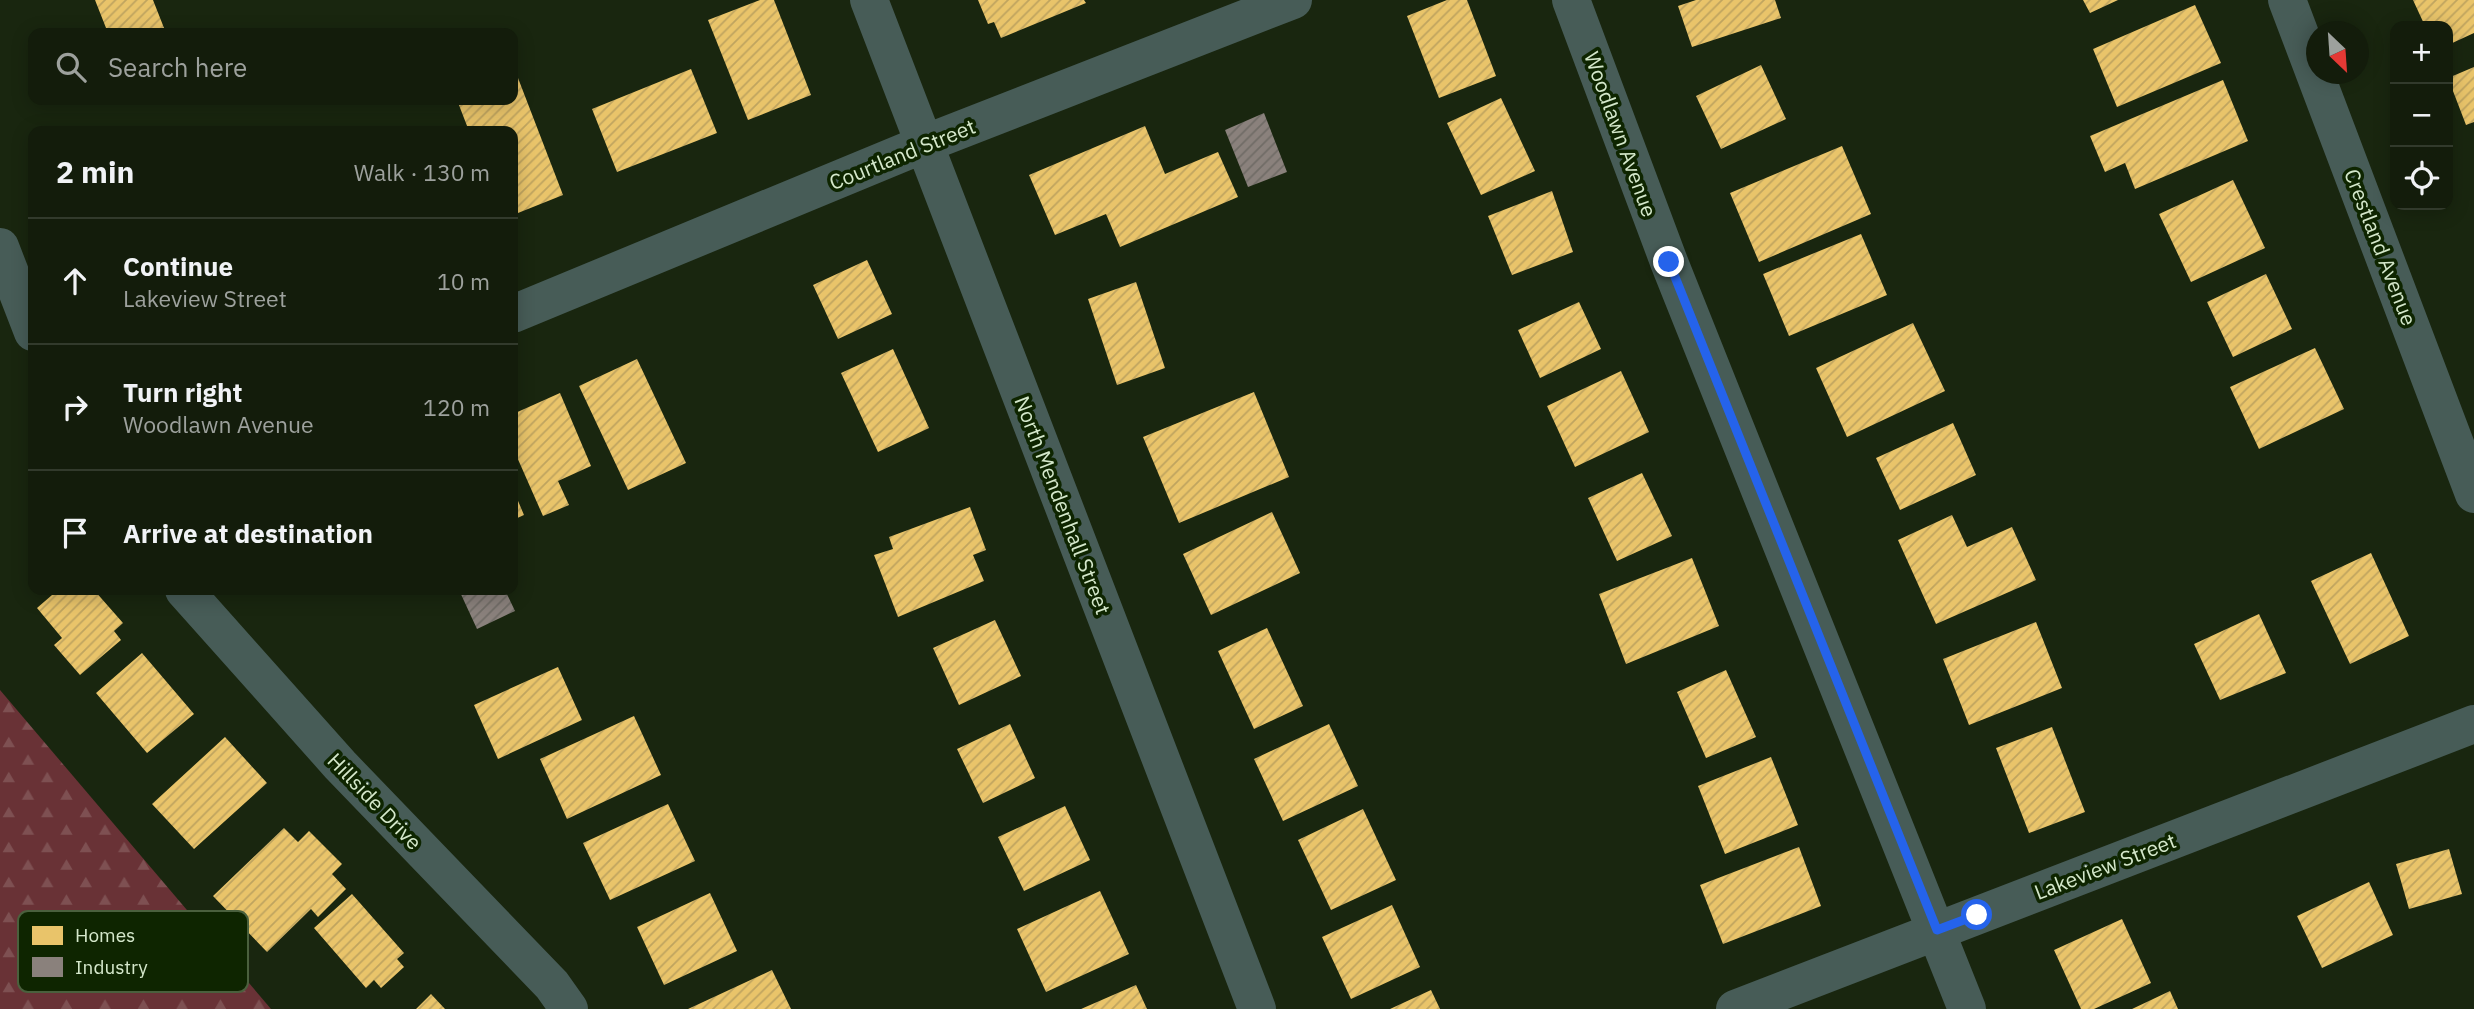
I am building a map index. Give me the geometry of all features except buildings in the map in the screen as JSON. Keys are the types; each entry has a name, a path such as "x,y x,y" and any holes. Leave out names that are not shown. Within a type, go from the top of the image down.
{"street":[{"name":"North Mendenhall Street","path":"869,0 1257,1009"},
{"name":"Courtland Street","path":"518,312 924,144 1293,0"},
{"name":"Woodlawn Avenue","path":"1571,0 1674,275 1967,1009"},
{"name":"Crestland Avenue","path":"2287,0 2474,494"},
{"path":"0,247 28,319"},
{"name":"Hillside Drive","path":"188,595 340,765 543,975 569,1009"},
{"name":"Lakeview Street","path":"1735,1009 2474,724"}],"green space":[{"path":"0,690 188,911 18,911 18,992 248,992 248,982 271,1009 0,1009"}],"route":[{"path":"1669,262 1937,930 1977,915"}]}
